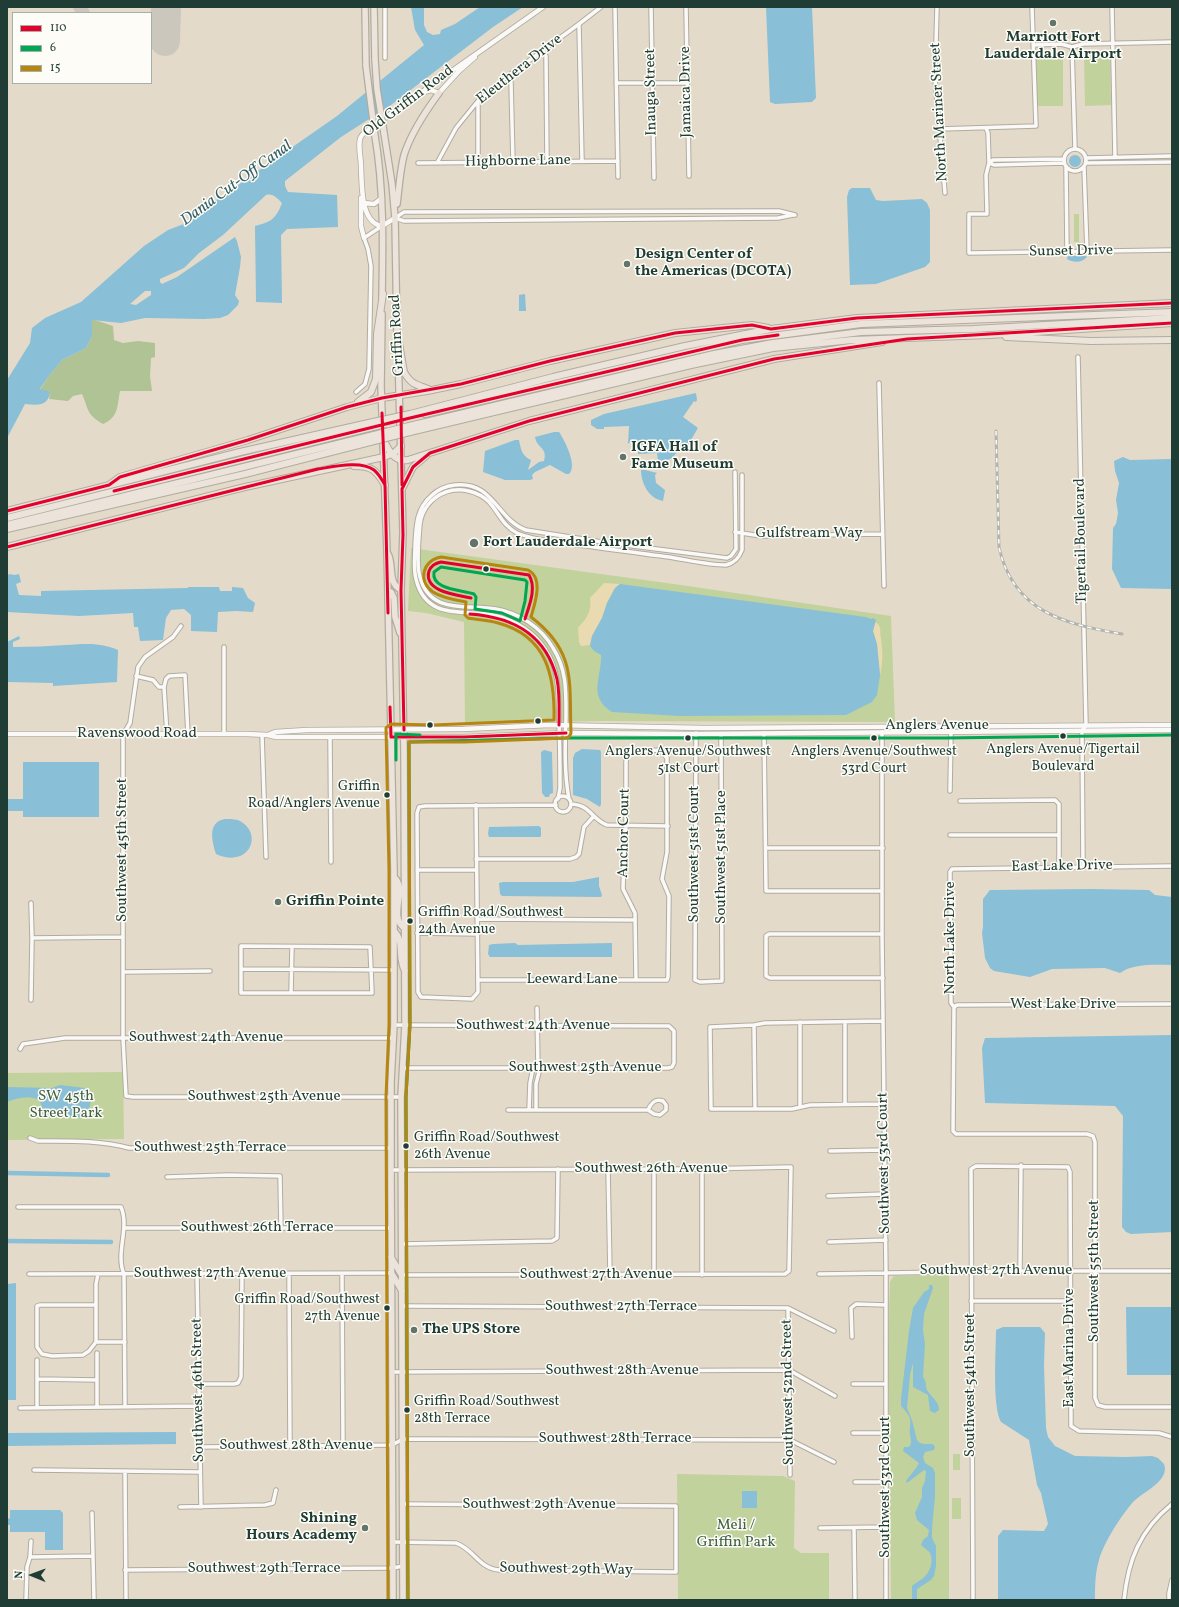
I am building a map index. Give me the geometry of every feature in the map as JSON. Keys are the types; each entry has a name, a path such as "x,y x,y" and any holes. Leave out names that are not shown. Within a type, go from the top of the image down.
{"highway":[{"path":"354,405 366,398 374,386 376,379 377,334 382,294"},
{"path":"410,416 554,377 685,346 771,328 857,318 1172,303"},
{"path":"7,518 410,416 742,340 861,324 1172,312"},
{"path":"7,525 374,438 714,354 773,342 861,332 973,329 1172,318"},
{"path":"1081,323 1128,326"},
{"path":"410,429 691,365 773,348 852,340 990,335 1172,323"},
{"path":"109,484 120,477 248,440 354,405 382,398 468,383 558,360 675,333 752,325 771,328"},
{"path":"397,332 404,372 416,385 430,390"},
{"path":"990,335 1013,338 1075,340 1172,340"},
{"path":"383,439 391,454 402,461 529,421 774,359 907,338"},
{"path":"7,511 240,452 373,425"},
{"path":"7,529 245,474 374,438"},
{"path":"7,547 245,486 384,457 391,454 401,446"},
{"path":"402,489 413,467 430,453"},
{"path":"340,465 369,467 380,476 385,485"}],"main road":[{"name":"Griffin Road","path":"365,7 366,66 382,198 382,398 394,877 394,1038 391,1097 393,1600"},
{"name":"Griffin Road","path":"374,7 377,89 392,184 395,218 397,332 401,395 403,535 401,590 404,730 405,971 405,1025 401,1097 403,1600"},
{"path":"395,218 402,166 406,149 422,118 439,93"},
{"path":"387,552 391,559 394,584 396,588 401,590"},
{"path":"388,591 391,592 394,598 395,617 402,641"},
{"path":"394,877 398,884 398,920 404,928"},
{"path":"394,931 400,940 400,964 405,971"},
{"path":"391,1257 402,1275"},
{"path":"391,1273 402,1291"}],"street":[{"path":"384,7 386,58"},
{"name":"Old Griffin Road","path":"382,226 374,222 364,203 362,192 361,136 421,92 543,7"},
{"name":"Eleuthera Drive","path":"437,163 456,128 478,101 508,76 601,7"},
{"path":"615,7 618,177"},
{"name":"Inauga Street","path":"651,7 654,178"},
{"name":"Jamaica Drive","path":"686,7 689,176"},
{"name":"North Mariner Street","path":"937,7 935,79 945,193"},
{"path":"940,129 1036,126 1032,7"},
{"path":"1112,7 1115,157"},
{"path":"579,24 582,161"},
{"path":"1033,45 1061,44 1072,47 1083,44 1172,42"},
{"name":"Old Griffin Road","path":"439,93 459,71 490,44"},
{"path":"1072,47 1075,149"},
{"path":"542,51 546,56 547,162"},
{"path":"508,76 511,82 513,162"},
{"path":"616,83 687,83"},
{"path":"421,92 431,90 439,93"},
{"path":"478,101 478,162"},
{"path":"986,128 988,133 989,163 993,160 1064,163"},
{"path":"1066,251 1064,163 1066,153 1075,149 1081,151 1086,158 1087,251"},
{"path":"1086,158 1172,156"},
{"name":"Highborne Lane","path":"418,163 618,161"},
{"path":"1064,163 1068,170 1075,172 1082,169 1085,165 1172,162"},
{"name":"Sunset Drive","path":"989,163 986,175 987,214 969,214 969,253 1172,250"},
{"path":"356,392 365,384 369,369 371,266 361,221 362,192"},
{"path":"364,203 374,204 382,198"},
{"path":"364,238 404,212 779,211 795,215 778,218 404,221 395,218"},
{"name":"Tigertail Boulevard","path":"1078,357 1086,725"},
{"path":"879,383 884,586"},
{"path":"735,472 736,549 734,553 727,558 722,559 526,530 518,527 507,518 490,497 483,491 469,486 458,485 442,488 425,502 417,520 415,536 415,574 420,591 430,602 442,610 460,613 485,614 502,618 521,626 534,636 549,656 556,671 560,733 560,784 556,805 558,810 564,812 569,810 571,804 569,799 566,769 566,688 562,665 554,648 539,630 525,619 503,611 444,604 433,598 426,590 419,573 422,517 430,503 439,496 448,491 468,491 483,497 506,526 522,535 560,542 722,565 731,564 739,558 742,550 742,475"},
{"name":"Gulfstream Way","path":"735,532 761,536 882,534"},
{"name":"Southwest 45th Street","path":"126,1096 123,1038 123,735 130,723 138,667 145,657 173,638 181,626"},
{"path":"224,647 224,734"},
{"path":"136,676 153,680 159,687 164,687"},
{"path":"167,735 164,687 166,679 169,676 185,676 188,735"},
{"name":"Anglers Avenue","path":"391,729 463,729 559,725 696,728 1172,724"},
{"path":"1083,866 1082,731 1086,725"},
{"name":"Southwest 53rd Court","path":"882,726 882,934 886,1240 886,1600"},
{"name":"Southwest 51st Court","path":"695,980 696,728"},
{"name":"Ravenswood Road","path":"265,735 276,732 391,729"},
{"name":"Anglers Avenue","path":"391,738 560,733 721,734 1172,730"},
{"path":"950,791 951,732"},
{"path":"764,733 766,891 882,891"},
{"name":"Ravenswood Road","path":"7,734 224,734 265,735 276,737 391,738"},
{"name":"Southwest 51st Place","path":"695,980 700,982 722,981 721,734"},
{"path":"265,735 266,857"},
{"path":"330,738 331,862"},
{"name":"Anchor Court","path":"636,980 635,912 623,889 626,826 626,756 630,752 660,750 667,758 668,826"},
{"path":"1037,766 1082,767"},
{"path":"560,769 566,769"},
{"path":"560,784 568,784"},
{"path":"558,799 563,797 569,799"},
{"path":"960,801 1055,800 1059,804 1059,868"},
{"path":"571,804 584,807 601,822 607,825 668,826"},
{"path":"476,805 478,992 472,999 421,997 418,992 417,933 417,813 419,807 476,805 556,805"},
{"path":"476,859 576,857 579,854 584,827 594,816"},
{"name":"Leeward Lane","path":"478,980 667,980 669,896 662,879 667,852 668,826"},
{"path":"950,835 1059,835"},
{"path":"766,848 883,848"},
{"name":"East Lake Drive","path":"952,869 1059,868 1083,866 1172,866"},
{"name":"North Lake Drive","path":"952,869 950,872 951,1003 954,1007"},
{"path":"417,870 476,870"},
{"path":"31,903 31,1000"},
{"path":"477,919 634,920"},
{"path":"417,933 478,934"},
{"path":"882,934 769,934 766,936 766,976 770,978 883,978"},
{"path":"32,938 123,937"},
{"path":"241,946 292,947 370,947 372,993 241,993 241,946"},
{"path":"291,993 292,947"},
{"path":"241,969 394,970"},
{"path":"123,972 210,971"},
{"name":"West Lake Drive","path":"954,1007 957,1005 1172,1004"},
{"name":"Southwest 55th Street","path":"954,1007 953,1131 956,1134 1088,1134 1093,1136 1095,1398 1098,1405 1105,1407 1172,1407"},
{"path":"536,1110 536,1084 539,1068 537,1008"},
{"path":"883,1021 765,1023 710,1027 711,1109 792,1109 800,1106 884,1104"},
{"path":"800,1022 800,1106"},
{"path":"845,1022 845,1104"},
{"name":"Southwest 24th Avenue","path":"394,1025 669,1026 674,1031 672,1067"},
{"path":"754,1025 755,1109"},
{"name":"Southwest 24th Avenue","path":"20,1049 23,1044 40,1043 59,1038 394,1038"},
{"name":"Southwest 25th Avenue","path":"402,1068 672,1067"},
{"path":"529,1110 530,1083 533,1068"},
{"path":"530,1095 536,1095"},
{"name":"Southwest 25th Avenue","path":"126,1096 401,1097"},
{"path":"508,1110 648,1110 654,1114 660,1115 666,1110 666,1105 663,1102 656,1100 652,1103 648,1110"},
{"name":"Southwest 25th Terrace","path":"30,1138 38,1141 96,1142 114,1144 129,1148 391,1148"},
{"path":"830,1151 885,1150"},
{"path":"1020,1271 1021,1165"},
{"name":"East Marina Drive","path":"1021,1165 1068,1167 1070,1172 1071,1426 1079,1431 1159,1433 1172,1437"},
{"name":"Southwest 54th Street","path":"972,1600 971,1169 976,1166 1021,1165"},
{"name":"Southwest 26th Avenue","path":"391,1170 702,1169 791,1167 789,1271"},
{"path":"402,1244 552,1241 557,1238 558,1169"},
{"path":"608,1169 610,1274"},
{"path":"654,1169 654,1275"},
{"path":"702,1169 702,1275"},
{"path":"167,1177 228,1175 280,1176 281,1229"},
{"path":"828,1196 885,1194"},
{"path":"18,1207 121,1207 123,1211 124,1228 121,1268 124,1274 125,1407"},
{"name":"Southwest 26th Terrace","path":"124,1228 391,1228"},
{"path":"829,1242 886,1240"},
{"name":"Southwest 27th Avenue","path":"402,1275 702,1275 785,1274 789,1271"},
{"name":"Southwest 27th Avenue","path":"819,1274 971,1271 1172,1271"},
{"name":"Southwest 27th Avenue","path":"29,1274 391,1273"},
{"path":"96,1305 37,1306 37,1348 42,1354 52,1356 83,1355 89,1351 96,1342 98,1274"},
{"name":"Southwest 46th Street","path":"197,1274 201,1507"},
{"path":"199,1384 234,1384 238,1382 241,1377 242,1274"},
{"path":"289,1274 290,1446"},
{"path":"342,1274 343,1446"},
{"path":"971,1301 1070,1301"},
{"path":"852,1337 851,1308 856,1304 886,1304"},
{"name":"Southwest 27th Terrace","path":"402,1306 788,1308 834,1331"},
{"name":"Southwest 52nd Street","path":"788,1308 790,1475"},
{"path":"96,1342 125,1342"},
{"path":"97,1353 97,1407"},
{"path":"37,1360 37,1408"},
{"name":"Southwest 28th Avenue","path":"392,1372 789,1370 835,1396"},
{"path":"37,1379 97,1380"},
{"path":"853,1384 886,1384"},
{"path":"20,1408 199,1406"},
{"path":"853,1433 886,1433"},
{"path":"392,1445 402,1439"},
{"name":"Southwest 28th Terrace","path":"402,1439 790,1440 834,1462"},
{"name":"Southwest 28th Avenue","path":"200,1447 392,1445"},
{"path":"34,1470 200,1472"},
{"path":"125,1471 126,1600"},
{"path":"855,1482 886,1482"},
{"path":"180,1507 266,1505 272,1503 276,1490"},
{"name":"Southwest 29th Avenue","path":"403,1504 676,1506 676,1572"},
{"path":"1124,1600 1126,1578 1134,1552 1146,1531 1172,1504"},
{"path":"92,1513 94,1600"},
{"path":"820,1528 886,1527"},
{"path":"854,1528 855,1600"},
{"path":"26,1600 26,1567 30,1557 31,1541"},
{"name":"Southwest 29th Way","path":"392,1542 456,1543 464,1546 483,1565 494,1569 676,1572"},
{"path":"30,1557 93,1556"},
{"name":"Southwest 29th Terrace","path":"125,1570 393,1568 403,1566"},
{"path":"1169,1600 1172,1580"}],"green space":[{"path":"1088,51 1110,51 1111,105 1085,106 1084,53"},
{"path":"1036,52 1060,52 1063,55 1063,106 1037,106"},
{"path":"1074,214 1079,214 1079,242 1074,242"},
{"path":"92,319 113,326 114,340 123,343 138,341 155,343 155,357 151,358 150,376 152,391 120,391 118,406 115,414 103,424 91,414 82,394 73,396 68,401 49,399 50,393 40,390 48,377 62,360 86,348 92,336"},
{"path":"411,548 681,585 891,616 895,722 601,721 465,723 464,622 426,613 408,611"},
{"name":"SW 45th Street Park","path":"123,1072 124,1139 7,1140 7,1073"},
{"path":"949,1275 949,1600 891,1600 888,1349 890,1282 895,1276"},
{"path":"953,1454 960,1454 960,1470 953,1470"},
{"name":"Meli / Griffin Park","path":"677,1474 783,1476 795,1481 794,1548 801,1553 829,1553 829,1600 678,1600"},
{"path":"952,1498 961,1498 961,1519 952,1519"}],"sand":[{"path":"604,583 620,584 615,588 607,603 602,618 592,636 590,645 581,646 579,642 578,628 588,614 590,598"},
{"path":"875,622 880,627 882,648 880,675 877,644 873,631"}],"water":[{"path":"411,7 424,7 424,25 427,32 433,35 440,34 441,30 455,24 480,7 523,7 493,27 391,105 341,137 285,181 285,186 288,192 337,195 338,227 287,229 281,235 282,303 256,302 255,226 272,219 278,213 282,203 275,196 266,195 223,235 199,253 184,268 160,279 162,284 177,277 235,237 241,257 235,295 239,301 238,305 228,315 220,318 204,319 145,318 121,323 92,320 92,336 86,348 62,360 40,389 50,393 47,401 37,405 25,404 7,438 7,380 30,343 32,328 45,318 81,302 144,246 168,230 189,222 204,206 218,199 337,116 424,45 415,30","holes":["145,291 151,291 151,295 136,305 130,304"]},
{"path":"766,7 812,7 816,98 812,102 775,104 770,102"},
{"path":"1073,155 1077,155 1081,161 1077,167 1073,167 1069,163 1069,159"},
{"path":"852,188 870,188 876,200 922,199 927,203 930,210 930,262 925,267 876,284 850,285 847,197 849,190"},
{"path":"1068,256 1087,257 1075,262 1067,259"},
{"path":"525,294 526,311 519,311 519,295"},
{"path":"696,393 696,402 694,401 683,417 698,428 688,445 678,451 672,458 667,460 658,461 657,453 638,454 637,451 641,446 633,439 628,444 629,426 604,427 604,429 597,429 591,425 591,420 604,414"},
{"path":"559,432 570,453 572,465 569,474 566,474 550,465 535,472 532,475 533,479 530,480 505,480 483,472 485,451 515,440 519,440 522,452 531,460 528,470 539,462 544,461 545,453 536,441 535,437"},
{"path":"1123,457 1130,460 1172,459 1172,589 1121,588 1112,569 1113,528 1116,524 1118,513 1116,500 1119,483 1115,471 1114,461"},
{"path":"641,469 657,473 655,475 656,483 665,490 663,501 653,497 646,489 642,479"},
{"path":"19,574 21,582 16,584 19,595 41,596 41,591 188,587 219,587 220,591 232,591 232,587 243,588 248,598 255,603 253,612 218,612 217,632 191,631 191,615 184,609 171,610 166,618 163,640 140,641 138,627 134,627 133,613 79,616 7,612 7,575"},
{"path":"620,584 866,617 871,619 873,618 876,620 873,631 877,644 880,675 877,695 872,702 846,715 680,716 612,712 604,706 598,693 601,655 594,651 590,646 592,636 602,618 607,603 615,588"},
{"path":"19,636 20,639 13,642 13,647 92,644 111,647 118,650 117,682 53,686 53,683 7,682 7,642"},
{"path":"582,749 600,750 601,752 600,807 587,799 573,795 573,758 575,753"},
{"path":"544,750 552,752 553,793 550,794 549,797 545,797 542,793 541,752"},
{"path":"23,762 99,762 99,817 23,817 23,811 7,811 7,799 23,799"},
{"path":"225,819 235,819 240,821 247,827 251,834 252,841 249,848 244,854 237,857 227,857 216,854 212,838 213,828 219,821"},
{"path":"539,826 541,828 540,837 489,837 488,834 489,827"},
{"path":"599,877 601,897 502,896 500,894 499,883 503,882 573,882"},
{"path":"990,890 1149,890 1155,895 1172,897 1172,965 1139,966 1120,973 1105,968 1052,969 1030,977 994,971 990,968 985,958 982,933 983,899"},
{"path":"515,943 518,945 612,943 612,957 490,957 488,954 489,945"},
{"path":"1172,1035 1172,1232 1131,1234 1126,1232 1122,1227 1123,1116 1115,1106 985,1103 982,1048 985,1038"},
{"path":"60,1085 85,1088 89,1090 91,1097 90,1104 85,1117 48,1117 44,1115 40,1101 28,1097 7,1102 7,1087 52,1088"},
{"path":"16,1283 16,1400 7,1400 7,1284"},
{"path":"929,1285 932,1285 933,1288 924,1314 923,1330 925,1344 923,1377 927,1390 939,1407 939,1410 935,1413 930,1411 928,1395 913,1387 913,1363 910,1375 907,1408 917,1440 924,1444 933,1444 935,1447 934,1450 925,1452 923,1457 925,1463 933,1468 935,1473 932,1538 936,1546 936,1566 934,1576 931,1580 917,1589 917,1600 912,1600 912,1586 927,1574 932,1560 930,1553 921,1545 923,1540 928,1536 929,1530 917,1520 915,1513 922,1497 922,1488 925,1481 926,1471 924,1470 907,1483 906,1481 919,1463 903,1451 904,1447 909,1447 911,1440 910,1418 901,1406 901,1399 913,1308 924,1292 929,1289"},
{"path":"1126,1307 1172,1307 1172,1375 1127,1375"},
{"path":"1003,1327 1040,1327 1045,1333 1044,1366 1046,1428 1048,1437 1055,1446 1075,1456 1152,1456 1158,1458 1164,1464 1165,1470 1160,1481 1133,1502 1123,1514 1109,1537 1099,1560 1095,1585 1095,1600 998,1600 998,1536 1003,1530 1044,1531 1048,1524 1041,1493 1037,1485 1029,1440 1001,1422 998,1414 995,1391 996,1330"},
{"path":"176,1432 176,1444 7,1446 7,1433"},
{"path":"742,1491 757,1491 757,1508 742,1508"},
{"path":"10,1510 60,1510 63,1513 63,1550 45,1550 45,1532 10,1532 10,1525 7,1525 7,1519 10,1518"}],"waterway":[{"path":"7,1173 108,1175"},
{"path":"7,1241 111,1242"}],"taxiway":[{"path":"79,7 83,12"},
{"path":"152,28 165,7"}],"runway":[{"path":"165,41 166,7"}],"railway":[{"path":"996,431 999,547 1006,569 1016,587 1029,600 1044,611 1062,619 1081,625 1122,634"}],"transit line":[{"name":"110","path":"7,511 109,485 120,477 248,440 347,407 382,398 461,384 550,361 675,333 752,325 771,329 857,318 1172,303"},
{"name":"110","path":"404,730 401,590 403,535 402,489 413,467 430,453 529,421 774,359 907,339 1172,323"},
{"name":"110","path":"114,491 410,418 742,340 778,335"},
{"name":"110","path":"401,407 402,485"},
{"name":"110","path":"382,413 385,487"},
{"name":"110","path":"7,547 318,469 346,465 362,465 374,470 385,485 388,613"},
{"name":"15","path":"388,1600 386,1097 389,1025 389,870 386,728 391,724 433,725 554,720 553,688 550,673 538,648 528,637 515,629 494,622 468,618 465,615 466,602 440,596 433,592 425,582 424,572 426,566 430,562 441,557 528,570 533,574 536,579 537,591 531,617 546,630 556,643 568,669 570,684 571,733 569,737 566,738 464,742 409,742 410,1025 406,1097 408,1600"},
{"name":"110","path":"471,598 450,594 436,588 431,584 429,578 429,571 431,568 441,562 529,575 532,591 525,619"},
{"name":"6","path":"441,567 525,580 527,582 525,601 520,621 502,613 475,609 476,597 474,594 448,588 437,582 434,578 434,572 441,567"},
{"name":"110","path":"470,614 500,619 514,624 536,639 545,650 552,663 557,679 559,696 559,725"},
{"name":"110","path":"390,707 391,737"},
{"name":"110","path":"391,737 464,737 566,733"},
{"name":"6","path":"396,760 396,734 420,735"},
{"name":"6","path":"408,1600 406,1097 410,1025 409,742 566,738 945,738 1172,735"}],"place":[{"name":"Marriott Fort Lauderdale Airport","path":"1053,23"},
{"name":"Design Center of the Americas (DCOTA)","path":"627,264"},
{"name":"IGFA Hall of Fame Museum","path":"623,457"},
{"name":"Fort Lauderdale Airport","path":"474,543"},
{"name":"Anglers Avenue/Tigertail Boulevard","path":"1063,736"},
{"name":"Anglers Avenue/Southwest 51st Court","path":"688,738"},
{"name":"Anglers Avenue/Southwest 53rd Court","path":"874,738"},
{"name":"Griffin Road/Anglers Avenue","path":"387,795"},
{"name":"Griffin Pointe","path":"278,902"},
{"name":"Griffin Road/Southwest 24th Avenue","path":"410,921"},
{"name":"Griffin Road/Southwest 26th Avenue","path":"406,1146"},
{"name":"Griffin Road/Southwest 27th Avenue","path":"387,1308"},
{"name":"The UPS Store","path":"414,1330"},
{"name":"Griffin Road/Southwest 28th Terrace","path":"407,1410"},
{"name":"Shining Hours Academy","path":"365,1528"}],"water label":[{"name":"Dania Cut-Off Canal","path":"237,184"}]}
